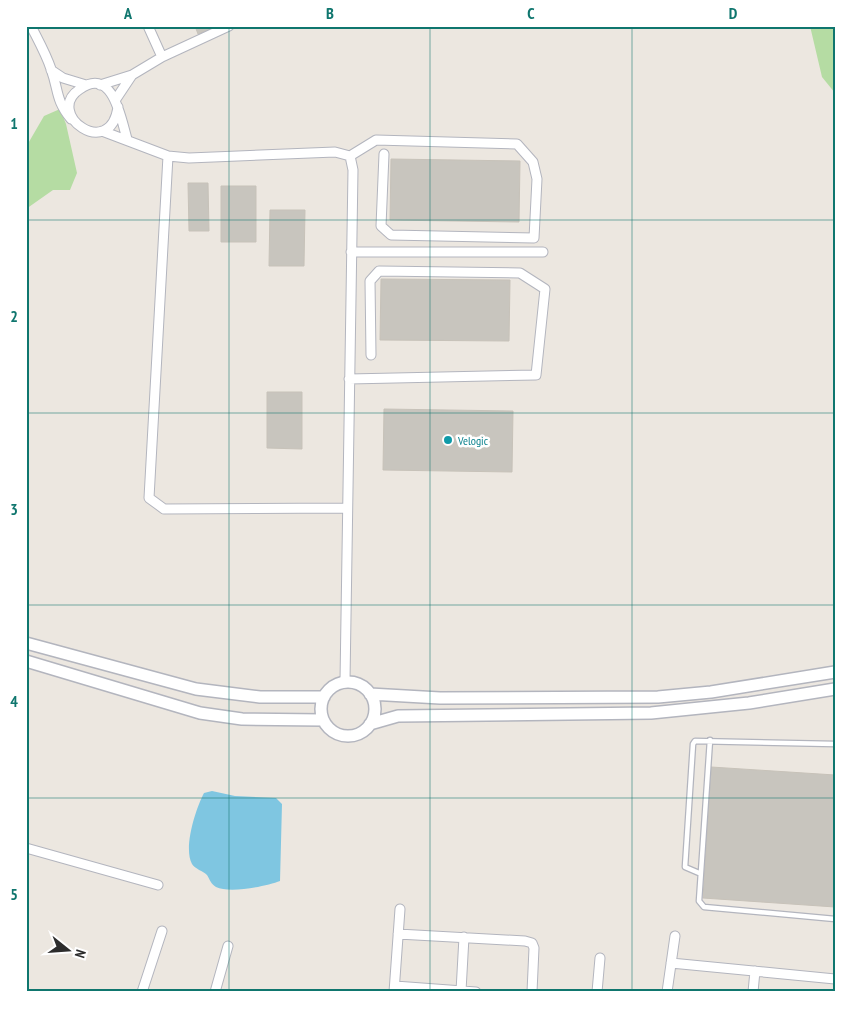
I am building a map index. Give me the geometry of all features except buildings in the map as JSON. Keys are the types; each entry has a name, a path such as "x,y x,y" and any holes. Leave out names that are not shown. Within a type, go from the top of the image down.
{"street":[{"path":"31,26 52,70 56,95 62,108 73,121 85,131 102,131 168,156 189,158 335,152 350,156 376,140 518,144 533,162 537,179 534,238 391,235 382,226 384,154"},
{"path":"148,26 162,57"},
{"path":"73,121 70,113 72,97 78,89 86,86 100,85 132,75 162,57 229,26"},
{"path":"52,70 62,78 86,86"},
{"path":"102,131 112,123 117,103 132,75"},
{"path":"100,85 110,91 117,103 127,139"},
{"path":"168,156 149,498 164,509 346,508"},
{"path":"345,681 346,508 353,170 350,156"},
{"path":"351,252 543,252"},
{"path":"349,379 536,375 545,289 520,273 379,271 370,281 371,355"},
{"path":"26,643 196,689 260,696 324,697"},
{"path":"26,661 200,713 242,719 323,720"},
{"path":"835,672 711,692 658,697 440,698 370,694 356,683 345,681 333,686 324,697 321,712 323,720 334,732 341,735 357,734 370,724 398,716 651,713 749,703 835,689"},
{"path":"370,694 374,709 370,724"},
{"path":"26,848 158,885"},
{"path":"400,909 395,989 476,992"},
{"path":"142,992 162,931"},
{"path":"398,934 525,941 532,943 534,948 532,992"},
{"path":"667,992 675,936"},
{"path":"461,991 464,937"},
{"path":"215,992 228,946"},
{"path":"597,992 600,958"},
{"path":"671,963 835,979"},
{"path":"752,992 755,972"}],"lane":[{"path":"710,740 699,873 699,901 704,907 835,919"},
{"path":"699,873 686,866 693,744 710,740 835,744"}],"green space":[{"path":"810,26 835,26 835,93 822,77"},
{"path":"60,109 66,124 77,173 70,190 53,190 26,209 26,147 44,116"}],"water":[{"path":"212,791 235,796 276,798 282,804 280,881 248,889 222,889 214,886 207,875 192,864 189,848 194,818 204,793"}],"place":[{"name":"Velogic","path":"448,440"}]}
